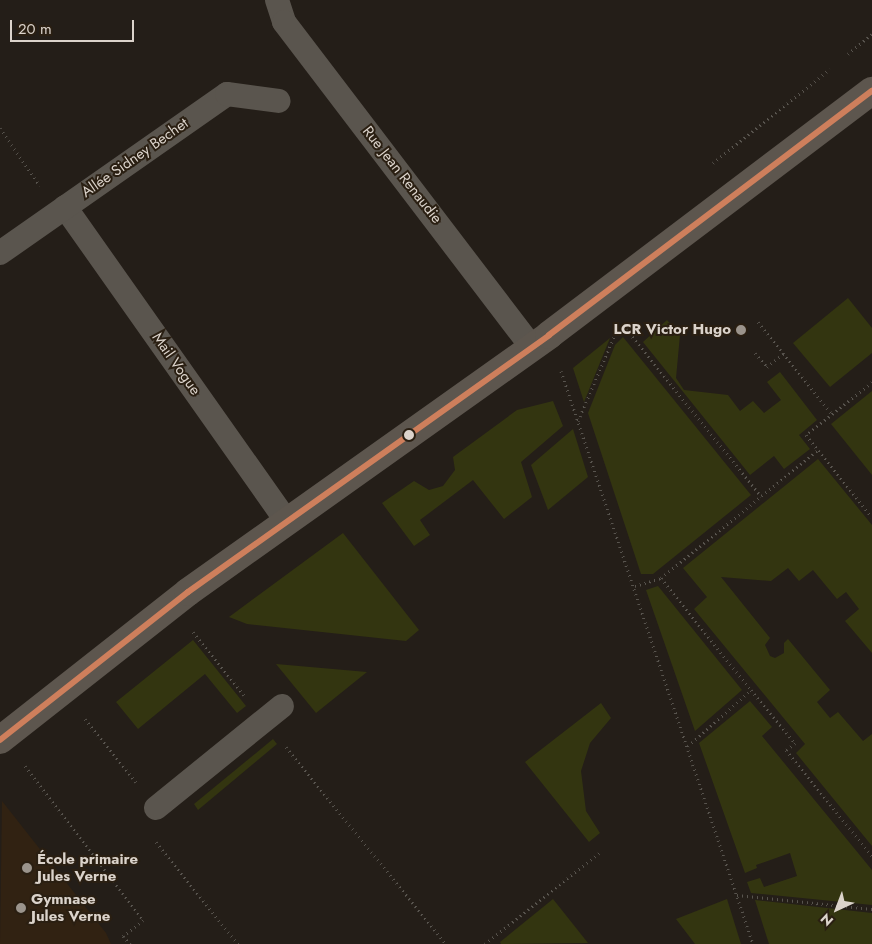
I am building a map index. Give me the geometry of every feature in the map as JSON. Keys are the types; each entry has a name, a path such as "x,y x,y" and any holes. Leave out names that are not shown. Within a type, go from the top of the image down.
{"street":[{"path":"1,739 61,689 171,605 286,520 541,341 872,91"}],"lane":[{"name":"Rue Jean Renaudie","path":"277,0 284,22 541,341"},
{"name":"Allée Sidney Bechet","path":"0,253 227,94 279,100"},
{"name":"Mail Vogue","path":"62,210 286,520"},
{"path":"156,808 273,714"}],"path":[{"path":"848,54 872,34"},
{"path":"707,168 830,69"},
{"path":"0,128 62,210"},
{"path":"758,322 832,414"},
{"path":"578,422 620,323 761,496"},
{"path":"541,341 578,422 635,586 753,944"},
{"path":"755,353 767,367 784,353"},
{"path":"872,382 806,435 872,516"},
{"path":"635,586 661,578 818,450"},
{"path":"661,578 795,743 786,750 872,856"},
{"path":"171,605 273,714 446,944"},
{"path":"61,689 156,808 140,821 238,944"},
{"path":"688,746 751,690"},
{"path":"1,739 143,920 124,936 130,944"},
{"path":"485,944 599,854"},
{"path":"737,895 872,909"}],"shaded area":[{"name":"École primaire Jules Verne","path":"2,801 106,933 111,944 0,944"}],"green space":[{"path":"848,298 872,328 872,353 830,387 793,343"},
{"path":"667,320 680,335 676,378 684,390 728,395 740,411 753,401 764,413 781,400 767,382 780,372 817,420 799,435 810,449 784,469 774,456 750,475 643,342"},
{"path":"623,337 751,495 653,574 641,574 588,413 615,345"},
{"path":"610,338 584,402 573,368"},
{"path":"872,391 872,475 831,424"},
{"path":"553,401 563,426 521,462 532,497 504,519 473,480 420,520 430,535 414,546 382,503 414,481 429,490 443,486 455,470 453,457 517,410"},
{"path":"573,429 588,477 548,510 531,465"},
{"path":"818,459 872,525 872,653 845,621 859,609 846,592 837,599 813,570 799,581 788,568 771,581 721,577 770,638 765,645 770,656 775,658 784,653 784,643 788,639 830,690 817,702 830,718 838,712 863,741 872,734 872,846 796,753 805,744 694,609 707,597 683,568"},
{"path":"343,533 419,630 406,641 247,624 229,617"},
{"path":"658,586 742,690 695,731 646,590"},
{"path":"193,640 246,706 237,713 205,674 138,729 116,702"},
{"path":"276,664 367,672 316,713"},
{"path":"750,701 772,727 762,736 872,870 872,905 751,893 747,882 760,878 764,887 797,876 790,853 756,865 757,868 745,873 699,743"},
{"path":"601,703 611,718 590,743 581,771 586,811 600,833 589,842 525,762"},
{"path":"273,739 277,744 198,810 194,804"},
{"path":"553,899 588,943 501,944 500,942"},
{"path":"727,899 741,944 695,944 676,919"},
{"path":"755,900 872,913 872,944 769,944"}],"transit line":[{"path":"0,740 188,592 549,335 872,91"}],"place":[{"name":"LCR Victor Hugo","path":"741,330"},
{"name":"École primaire Jules Verne","path":"27,868"},
{"name":"Gymnase Jules Verne","path":"21,908"}]}
